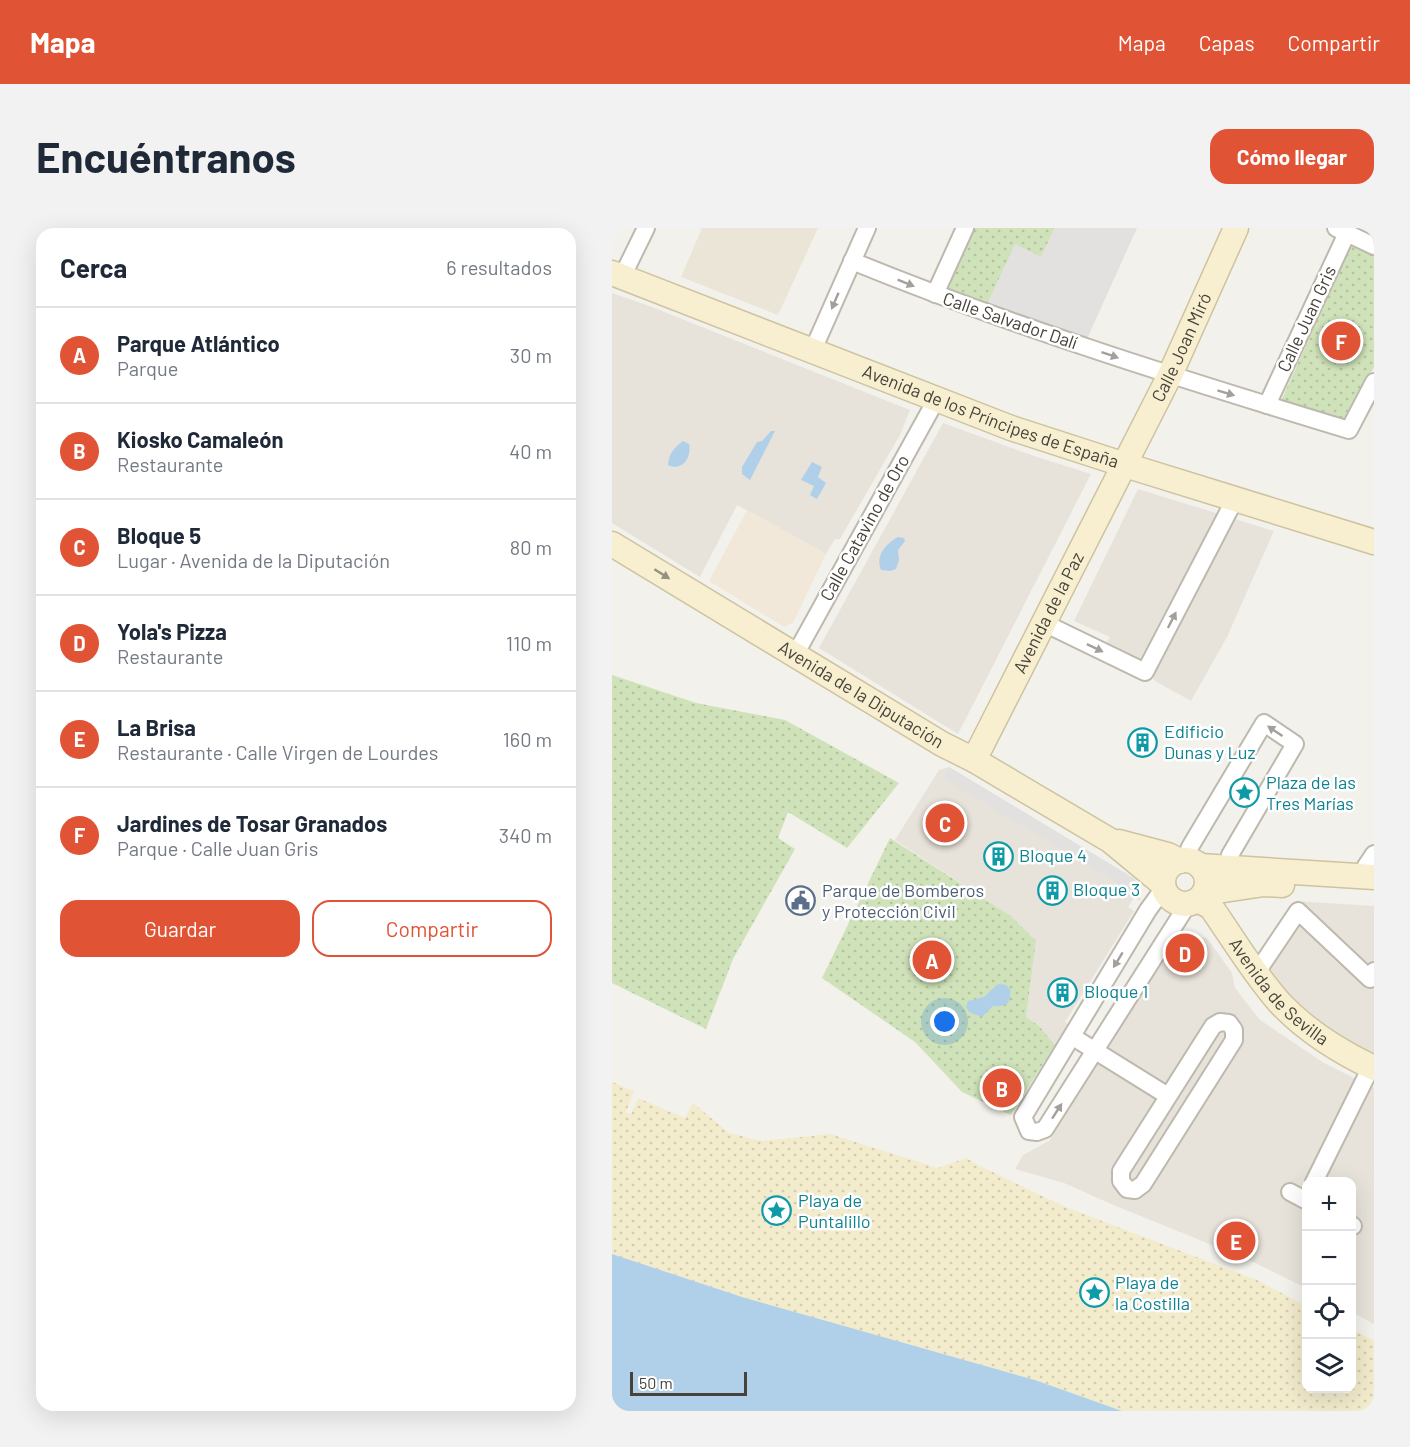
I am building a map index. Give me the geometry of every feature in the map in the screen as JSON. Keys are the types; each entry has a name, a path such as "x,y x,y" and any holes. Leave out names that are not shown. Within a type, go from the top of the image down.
{"street":[{"path":"617,275 646,228"},
{"path":"812,352 867,228"},
{"path":"935,294 965,228"},
{"name":"Calle Joan Miró","path":"1125,465 1170,375 1236,228"},
{"path":"1341,231 1374,246"},
{"name":"Calle Juan Gris","path":"1267,405 1341,231"},
{"name":"Calle Salvador Dalí","path":"852,261 935,294 1170,375 1349,430 1374,382"},
{"name":"Avenida de los Príncipes de España","path":"617,275 1011,428 1374,542"},
{"name":"Calle Catavino de Oro","path":"795,655 936,400"},
{"name":"Avenida de la Paz","path":"974,760 1125,465"},
{"path":"1044,623 1145,672 1235,499"},
{"name":"Avenida de la Diputación","path":"612,544 942,744 974,760 1111,841 1163,886"},
{"path":"1188,862 1191,847 1264,723 1295,744 1230,855 1229,867"},
{"name":"Avenida de la Diputación","path":"1111,841 1129,843 1188,862 1371,882"},
{"path":"1163,886 1173,901 1197,899 1264,884 1371,882 1366,866 1374,854"},
{"path":"1188,862 1207,879 1197,899 1045,1130 1029,1131 1023,1117 1163,886 1168,868 1188,862"},
{"name":"Avenida de Sevilla","path":"1197,899 1211,907 1278,1001 1295,1018 1328,1041 1373,1067"},
{"path":"1257,972 1298,911 1370,979 1374,971"},
{"path":"1220,1022 1229,1023 1234,1030 1234,1040 1143,1184 1136,1190 1127,1189 1121,1180 1121,1171 1168,1096 1213,1026 1220,1022"},
{"path":"1072,1037 1168,1096"},
{"path":"1317,1177 1373,1067"}],"shaded area":[{"path":"702,228 818,228 778,315 681,277"},
{"path":"1055,228 1137,228 1087,339 987,305 1015,244 1041,257"},
{"path":"612,293 910,410 900,435 840,539 835,539 826,554 737,505 700,577 612,523"},
{"path":"943,423 1091,474 958,734 819,648"},
{"path":"1138,489 1274,531 1227,637 1191,701 1155,681 1141,665 1104,647 1110,637 1074,621"},
{"path":"747,510 826,554 793,623 784,627 709,581"},
{"path":"949,767 1135,879 1141,901 1134,898 1128,907 1134,911 1065,1022 1068,1024 1055,1045 1039,1026 1026,1017 1036,941 1011,916 895,840 939,770"},
{"path":"949,767 1135,879 1129,890 942,778"},
{"path":"1296,901 1374,906 1374,1059 1291,1005 1258,958"},
{"path":"1186,934 1207,938 1232,973 1235,988 1260,1020 1324,1063 1374,1088 1374,1324 1356,1314 1356,1177 1302,1177 1302,1286 1249,1260 1064,1183 1015,1169 1023,1155 1049,1141 1175,941"}],"sand":[{"path":"612,1082 634,1091 626,1112 631,1114 638,1098 685,1118 693,1103 729,1133 762,1141 830,1134 938,1168 966,1158 1065,1207 1257,1280 1302,1304 1302,1393 1356,1393 1356,1331 1374,1341 1374,1411 1122,1411 1035,1380 745,1298 612,1254"}],"green space":[{"path":"973,228 1055,228 1041,257 1015,245 987,305 945,290"},
{"path":"1351,244 1374,255 1374,367 1346,421 1281,401"},
{"path":"612,675 696,703 785,720 899,783 847,848 788,812 778,838 795,849 733,959 706,1029 612,983"},
{"path":"890,838 1011,916 1036,941 1026,1017 1039,1026 1055,1045 1011,1115 962,1092 915,1042 822,978"}],"water":[{"path":"771,431 775,431 750,480 742,474 742,467 757,442 762,441"},
{"path":"683,441 689,444 690,449 685,462 673,467 668,465 672,451"},
{"path":"812,462 822,467 818,477 826,483 817,499 810,495 814,486 801,480"},
{"path":"898,537 904,538 905,541 898,550 899,560 896,569 881,570 879,560 883,550"},
{"path":"998,984 1006,985 1010,989 1010,998 1005,1005 993,1006 982,1017 969,1012 966,1007 968,1001 984,997"},
{"path":"612,1254 745,1298 1035,1380 1122,1411 612,1411"}],"place":[{"name":"Jardines de Tosar Granados","path":"1341,341"},
{"name":"Edificio Dunas y Luz","path":"1143,742"},
{"name":"Plaza de las Tres Marías","path":"1245,793"},
{"name":"Bloque 5","path":"945,823"},
{"name":"Bloque 4","path":"998,856"},
{"name":"Bloque 3","path":"1052,890"},
{"name":"Parque de Bomberos y Protección Civil","path":"801,901"},
{"name":"Yola's Pizza","path":"1185,953"},
{"name":"Parque Atlántico","path":"932,960"},
{"name":"Bloque 1","path":"1063,992"},
{"name":"Kiosko Camaleón","path":"1002,1088"},
{"name":"Playa de Puntalillo","path":"777,1211"},
{"name":"La Brisa","path":"1236,1241"},
{"name":"Playa de la Costilla","path":"1094,1293"}]}
